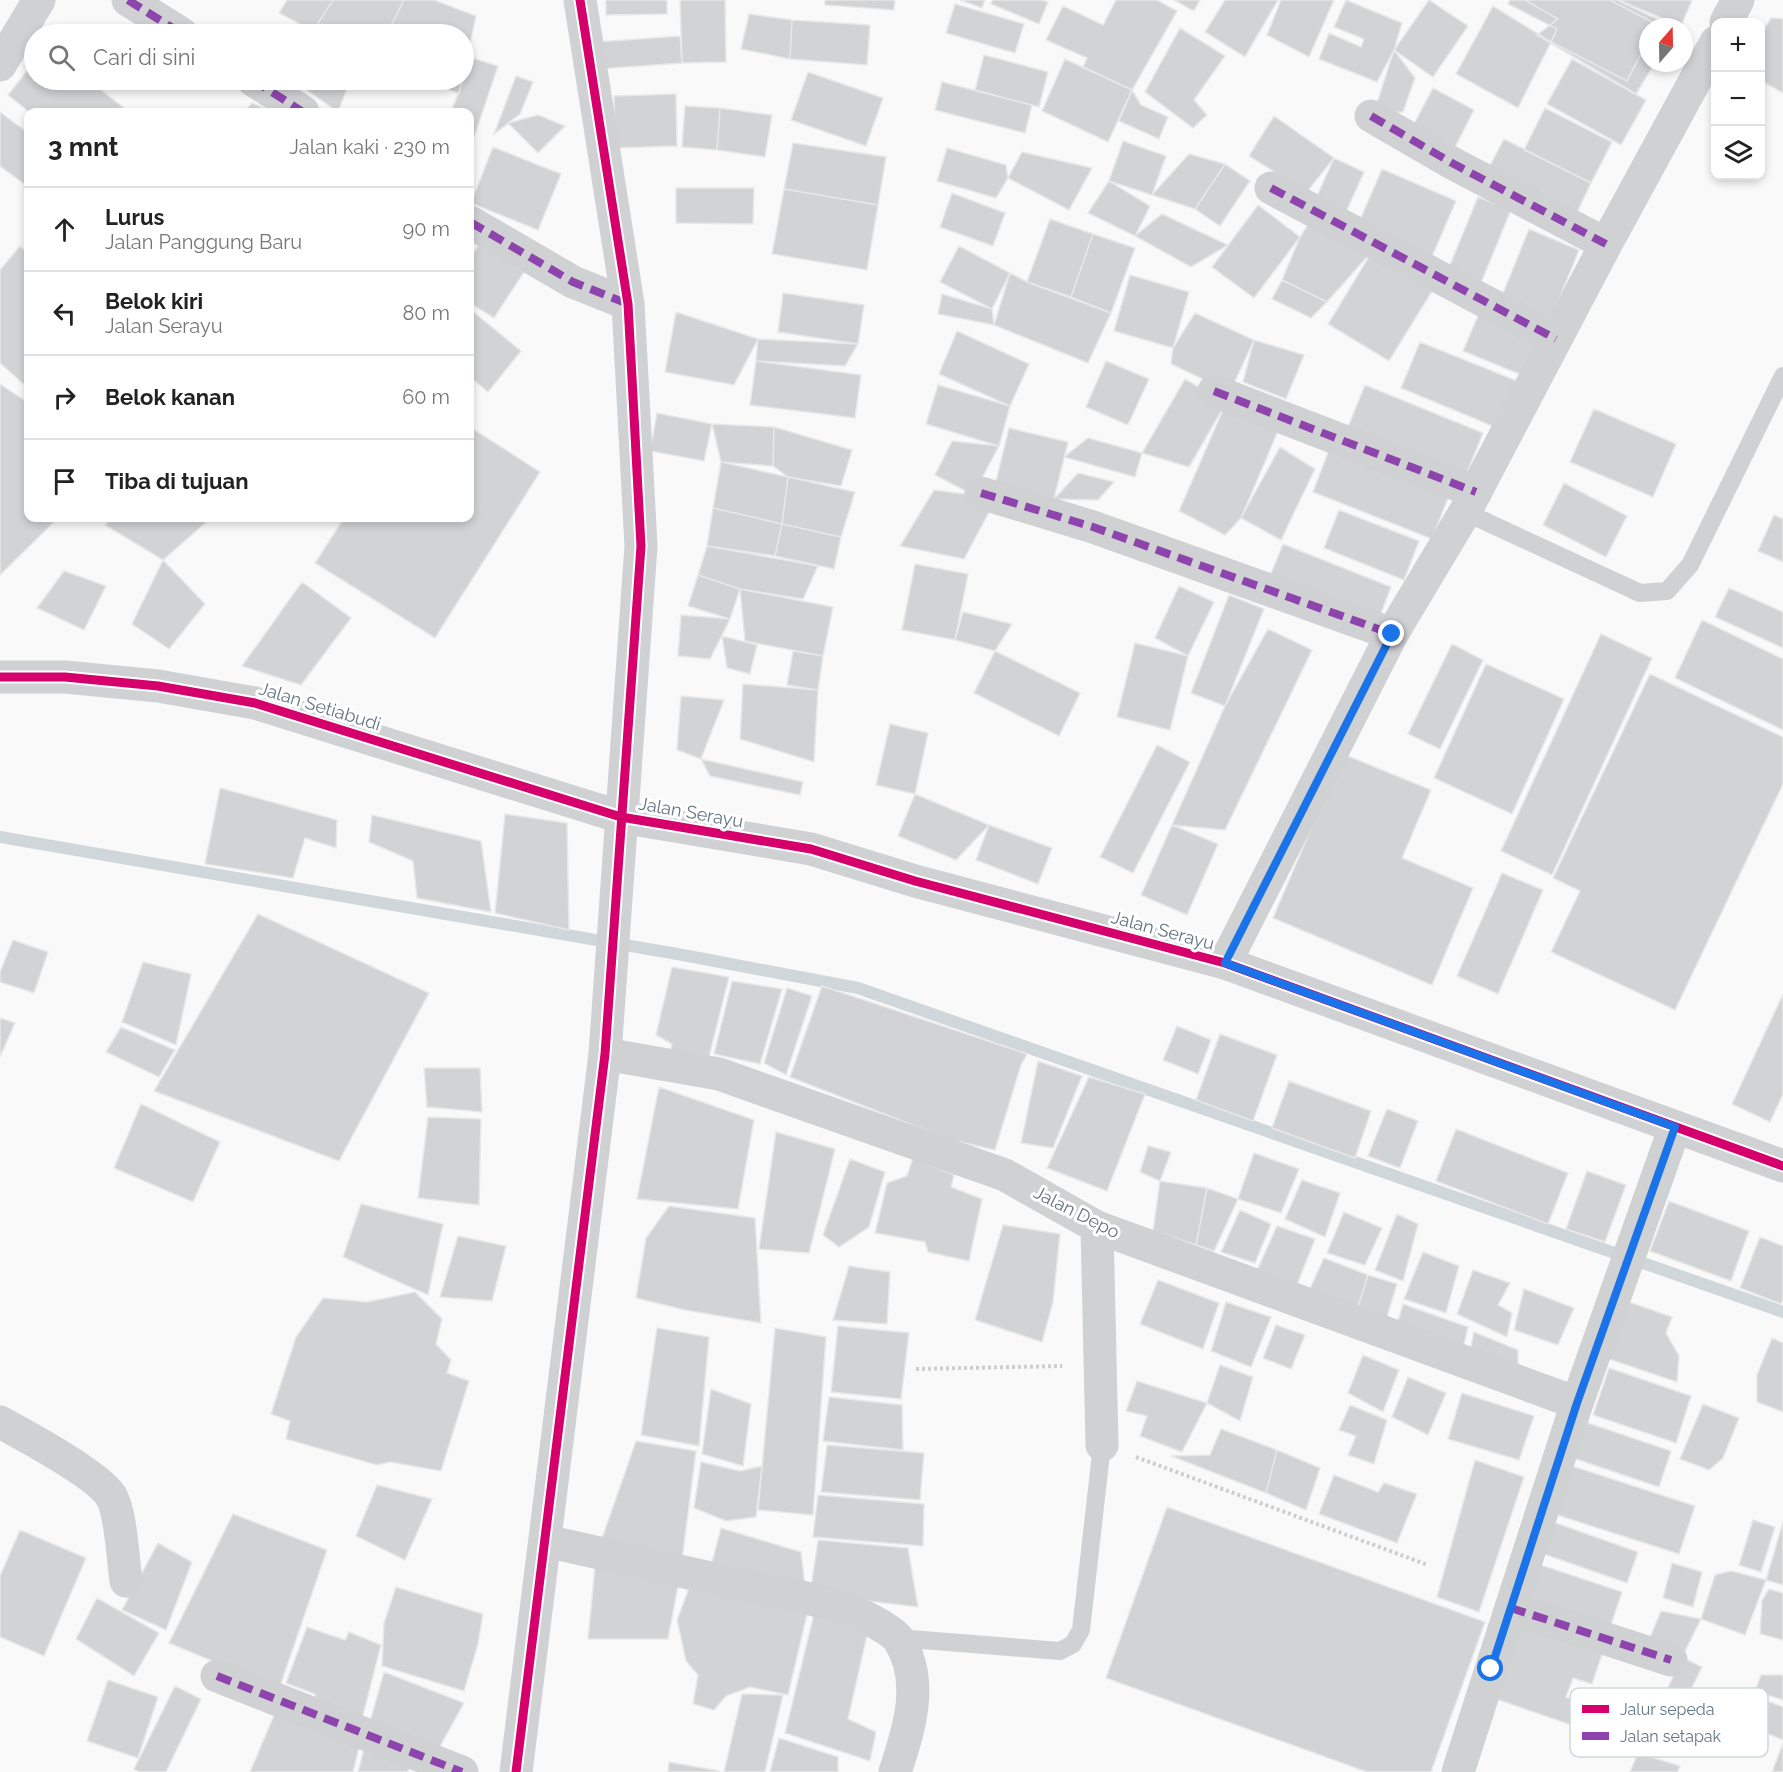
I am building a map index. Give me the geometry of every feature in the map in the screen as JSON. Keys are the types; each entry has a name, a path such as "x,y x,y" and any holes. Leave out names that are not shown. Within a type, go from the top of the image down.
{"street":[{"path":"25,24 39,0"},
{"path":"128,0 166,24"},
{"path":"516,1772 606,1054 641,546 628,304 580,0"},
{"path":"1728,18 1738,0"},
{"path":"0,65 24,25"},
{"path":"1225,963 1392,634 1470,502 1711,51"},
{"path":"269,90 297,108"},
{"path":"1371,116 1452,163 1606,244"},
{"path":"1270,188 1556,339"},
{"path":"474,224 573,282 628,304"},
{"path":"1214,391 1470,502"},
{"path":"981,493 1094,527 1392,634"},
{"name":"Jalan Setiabudi","path":"0,677 65,677 146,685 255,703 621,817"},
{"name":"Jalan Serayu","path":"621,817 811,849 915,881 1225,963 1783,1166"},
{"name":"Jalan Depo","path":"606,1054 719,1074 1005,1175 1097,1227 1577,1403"},
{"path":"1458,1772 1577,1403 1675,1127"},
{"path":"1097,1227 1102,1444"},
{"path":"0,1422 74,1466 110,1494 115,1507 126,1581"},
{"path":"546,1541 807,1599 857,1614 897,1638 907,1655 912,1676 913,1702 909,1728 895,1772"},
{"path":"1511,1608 1671,1660"},
{"path":"217,1676 462,1772"}],"lane":[{"path":"1470,502 1640,593 1667,591 1690,565 1783,376"},
{"path":"897,1638 1060,1651 1073,1644 1081,1630 1102,1444"}],"path":[{"path":"916,1369 1099,1366"},
{"path":"1102,1444 1428,1565"}],"building":[{"path":"287,0 333,0 318,24 300,24 279,13"},
{"path":"333,0 404,0 392,24 318,24"},
{"path":"404,0 434,0 476,16 474,25 392,24"},
{"path":"606,0 667,0 667,14 606,15"},
{"path":"680,0 725,0 726,62 682,63"},
{"path":"825,0 895,0 894,10 825,5"},
{"path":"960,0 985,0 982,8"},
{"path":"993,0 1048,2 1039,24 991,4"},
{"path":"1116,0 1157,0 1177,11 1132,90 1083,67 1087,58 1046,40 1063,6 1103,25"},
{"path":"1174,0 1200,0 1194,11"},
{"path":"1225,0 1278,0 1245,57 1205,32"},
{"path":"1281,0 1334,0 1309,57 1267,35"},
{"path":"1346,0 1402,23 1394,50 1377,82 1319,59 1329,33 1361,47 1364,39 1334,27"},
{"path":"1429,0 1468,26 1433,77 1394,50"},
{"path":"1510,0 1610,0 1644,18 1639,18 1639,58 1627,81 1551,42 1557,29 1508,4"},
{"path":"1525,0 1617,0 1655,18 1639,18 1639,72 1649,72 1636,94 1537,35 1558,19"},
{"path":"1618,0 1692,0 1684,18 1662,18"},
{"path":"955,4 1024,24 1015,53 946,33"},
{"path":"1493,6 1551,42 1518,108 1456,74"},
{"path":"749,14 792,20 790,59 741,49"},
{"path":"1771,18 1783,19 1783,93 1765,83 1765,28"},
{"path":"792,20 870,25 867,65 790,59"},
{"path":"1180,28 1225,56 1194,100 1207,115 1193,128 1145,92"},
{"path":"680,36 682,63 599,69 597,42"},
{"path":"1394,50 1415,78 1403,112 1374,112"},
{"path":"984,55 1048,72 1039,107 975,90"},
{"path":"474,59 498,66 474,137 474,108 453,108 460,90 474,90"},
{"path":"1065,59 1132,90 1108,142 1042,111"},
{"path":"1572,59 1646,100 1621,145 1547,104"},
{"path":"808,72 883,98 866,146 791,120"},
{"path":"24,75 24,90 101,90 124,108 24,108 8,95"},
{"path":"516,76 533,82 520,114 494,134"},
{"path":"942,82 1032,105 1025,133 935,110"},
{"path":"1433,88 1474,110 1455,147 1413,126"},
{"path":"307,90 346,90 340,108 332,108"},
{"path":"1132,90 1141,105 1168,117 1159,139 1119,121"},
{"path":"676,94 677,146 615,148 614,96"},
{"path":"252,103 263,108 248,108"},
{"path":"685,106 720,108 717,150 682,147"},
{"path":"720,108 772,115 765,157 717,150"},
{"path":"1545,108 1612,142 1591,183 1524,150"},
{"path":"0,112 24,130 24,184 0,166"},
{"path":"538,115 565,126 538,153 508,123"},
{"path":"1274,116 1334,158 1307,192 1249,156"},
{"path":"1504,139 1591,183 1573,221 1486,173"},
{"path":"1123,141 1166,156 1152,195 1109,181"},
{"path":"793,143 886,157 878,205 784,189"},
{"path":"493,147 561,174 538,230 474,204 474,195"},
{"path":"947,148 1006,165 1008,178 996,198 937,181"},
{"path":"1022,152 1092,168 1069,210 1008,178"},
{"path":"1189,154 1225,164 1195,209 1152,195"},
{"path":"1334,158 1364,172 1343,219 1313,205"},
{"path":"1225,164 1250,181 1220,226 1195,209"},
{"path":"1382,169 1456,201 1430,261 1356,229"},
{"path":"1109,181 1150,206 1135,236 1088,213"},
{"path":"676,188 754,188 753,224 676,223"},
{"path":"784,189 878,205 867,270 772,254"},
{"path":"952,193 1005,213 993,246 940,227"},
{"path":"1478,197 1511,210 1478,290 1445,277"},
{"path":"1258,205 1300,237 1254,298 1212,267"},
{"path":"1162,214 1228,245 1191,267 1135,236"},
{"path":"1050,219 1093,234 1071,297 1027,282"},
{"path":"1311,220 1373,250 1327,302 1282,280 1300,237"},
{"path":"1529,229 1579,250 1547,329 1497,308"},
{"path":"1093,234 1135,248 1111,313 1071,297"},
{"path":"479,244 524,272 494,318 474,306 474,252"},
{"path":"20,246 24,250 24,384 0,363 0,270"},
{"path":"959,246 1010,273 992,309 940,282"},
{"path":"1373,250 1434,288 1389,361 1328,324"},
{"path":"1010,273 1027,282 1111,313 1088,363 994,325"},
{"path":"1130,275 1189,292 1173,348 1114,331"},
{"path":"1282,280 1327,302 1311,318 1272,299"},
{"path":"783,293 864,305 858,344 778,332"},
{"path":"942,294 992,309 994,325 938,314"},
{"path":"1480,311 1541,335 1524,376 1463,351"},
{"path":"474,312 521,351 488,392 474,380"},
{"path":"676,312 758,339 734,385 665,372"},
{"path":"1195,313 1254,340 1230,392 1171,364 1173,348"},
{"path":"957,331 1029,364 1010,406 939,374"},
{"path":"758,339 858,344 845,366 756,361"},
{"path":"1254,340 1304,355 1286,399 1243,382"},
{"path":"1420,342 1517,381 1497,428 1401,388"},
{"path":"756,361 861,375 855,418 750,405"},
{"path":"1106,361 1149,379 1128,425 1086,407"},
{"path":"1185,379 1226,403 1189,467 1142,453"},
{"path":"0,384 24,400 24,522 54,522 0,575"},
{"path":"938,385 1010,406 999,446 926,424"},
{"path":"1365,385 1483,433 1466,475 1348,427"},
{"path":"1226,403 1281,424 1241,518 1225,535 1179,511"},
{"path":"1594,409 1676,444 1653,497 1570,462"},
{"path":"657,413 712,424 704,461 650,451"},
{"path":"712,424 774,427 773,466 721,462"},
{"path":"774,427 852,450 841,486 788,477 773,466"},
{"path":"1009,428 1068,442 1054,499 995,485"},
{"path":"474,430 540,472 435,638 315,563 341,522 474,522"},
{"path":"1088,438 1142,453 1135,477 1064,457"},
{"path":"1333,439 1453,485 1432,539 1313,492"},
{"path":"952,441 999,446 973,495 935,475"},
{"path":"1280,447 1315,469 1281,540 1241,518"},
{"path":"721,462 788,477 782,524 713,508"},
{"path":"1078,473 1114,482 1098,500 1054,499"},
{"path":"788,477 855,492 841,537 782,524"},
{"path":"1564,483 1627,516 1606,557 1543,525"},
{"path":"934,490 973,495 994,503 964,559 900,546"},
{"path":"713,508 782,524 775,556 707,546"},
{"path":"1339,510 1419,541 1404,580 1324,548"},
{"path":"1774,515 1783,519 1783,562 1758,551"},
{"path":"108,522 206,522 163,560 105,525"},
{"path":"782,524 841,537 834,569 775,556"},
{"path":"1283,544 1391,587 1377,624 1268,581"},
{"path":"707,546 818,566 803,599 740,589 698,575"},
{"path":"163,560 205,604 169,649 132,624"},
{"path":"915,564 968,574 955,640 902,630"},
{"path":"64,571 106,586 84,630 37,608"},
{"path":"698,575 740,589 730,619 688,606"},
{"path":"302,582 351,618 301,685 242,666"},
{"path":"1179,586 1214,602 1188,656 1155,638"},
{"path":"1729,588 1783,612 1783,648 1715,617"},
{"path":"740,589 833,607 823,656 745,641"},
{"path":"1229,595 1264,609 1225,706 1191,693"},
{"path":"963,612 1012,624 995,651 955,640"},
{"path":"681,615 730,619 710,659 678,656"},
{"path":"1702,620 1783,659 1783,730 1675,678"},
{"path":"1268,629 1312,650 1225,830 1172,825 1225,706"},
{"path":"1601,634 1652,658 1552,875 1501,851"},
{"path":"722,636 757,645 750,674 727,668"},
{"path":"1135,643 1188,656 1170,730 1117,717"},
{"path":"1452,644 1483,660 1440,749 1408,734"},
{"path":"793,651 823,656 818,690 787,685"},
{"path":"995,651 1080,693 1059,736 974,693"},
{"path":"1486,664 1564,699 1512,814 1434,778"},
{"path":"1650,674 1783,737 1783,784 1675,1010 1551,952 1580,891 1553,878"},
{"path":"743,684 818,690 814,762 740,739"},
{"path":"681,696 724,700 701,759 677,750"},
{"path":"890,724 928,733 915,794 876,785"},
{"path":"1157,745 1190,762 1133,873 1100,857"},
{"path":"1343,754 1431,790 1402,858 1473,888 1432,985 1273,918"},
{"path":"701,759 803,782 800,795 710,776"},
{"path":"220,788 337,820 336,848 305,838 293,878 205,864"},
{"path":"915,794 989,825 956,860 898,836"},
{"path":"505,814 567,823 569,930 495,913"},
{"path":"372,815 481,841 491,912 417,898 413,861 369,842"},
{"path":"989,825 1052,848 1038,884 976,860"},
{"path":"1172,825 1218,844 1187,915 1141,895"},
{"path":"1502,873 1543,890 1498,994 1457,976"},
{"path":"258,914 429,993 339,1161 154,1091"},
{"path":"13,940 48,952 34,993 0,982 0,972"},
{"path":"143,962 191,974 176,1045 122,1022"},
{"path":"672,967 729,977 708,1061 670,1053 672,1044 656,1035"},
{"path":"732,981 782,989 760,1064 714,1054"},
{"path":"822,986 1027,1054 1021,1065 995,1150 948,1139 790,1077"},
{"path":"787,988 812,996 786,1075 764,1063"},
{"path":"1783,994 1783,1094 1770,1122 1732,1104"},
{"path":"0,1018 15,1023 0,1057"},
{"path":"1177,1026 1211,1040 1198,1074 1163,1060"},
{"path":"121,1027 175,1050 159,1077 106,1052"},
{"path":"1220,1034 1277,1055 1253,1121 1196,1100"},
{"path":"1038,1061 1082,1076 1053,1148 1021,1143"},
{"path":"424,1068 480,1068 482,1112 427,1107"},
{"path":"1089,1077 1145,1094 1107,1191 1047,1168"},
{"path":"1289,1081 1371,1111 1355,1158 1272,1128"},
{"path":"659,1087 754,1120 738,1209 637,1199"},
{"path":"141,1104 220,1142 193,1202 114,1168"},
{"path":"1387,1109 1418,1121 1400,1168 1368,1156"},
{"path":"428,1117 481,1119 479,1205 418,1198"},
{"path":"1456,1129 1568,1173 1548,1224 1436,1181"},
{"path":"776,1132 835,1149 809,1253 759,1249"},
{"path":"1148,1146 1171,1152 1160,1181 1140,1172"},
{"path":"1254,1153 1299,1169 1281,1213 1238,1199"},
{"path":"913,1158 954,1175 951,1187 982,1199 969,1261 928,1252 925,1242 875,1233 887,1183 907,1176"},
{"path":"850,1159 885,1172 869,1227 839,1247 823,1235"},
{"path":"1587,1171 1626,1185 1605,1242 1566,1229"},
{"path":"1302,1180 1340,1193 1325,1237 1285,1219"},
{"path":"1160,1181 1207,1188 1196,1245 1153,1231"},
{"path":"1207,1188 1238,1199 1214,1251 1196,1245"},
{"path":"1669,1201 1749,1231 1731,1281 1650,1251"},
{"path":"361,1204 443,1224 428,1295 343,1257"},
{"path":"669,1206 755,1218 761,1323 685,1310 636,1298 646,1238"},
{"path":"1240,1210 1271,1224 1255,1263 1221,1252"},
{"path":"1344,1212 1382,1228 1365,1265 1327,1253"},
{"path":"1397,1214 1418,1224 1403,1281 1375,1270"},
{"path":"1003,1225 1060,1234 1053,1302 1042,1342 975,1320"},
{"path":"1277,1226 1315,1239 1295,1290 1254,1277"},
{"path":"458,1236 506,1246 492,1301 440,1297"},
{"path":"1760,1237 1783,1246 1783,1299 1781,1304 1740,1288"},
{"path":"1423,1252 1459,1266 1446,1313 1404,1299"},
{"path":"1324,1258 1368,1275 1356,1313 1307,1295"},
{"path":"849,1266 890,1272 887,1324 833,1320"},
{"path":"1473,1270 1510,1283 1498,1305 1512,1313 1507,1337 1457,1314"},
{"path":"1368,1275 1397,1284 1384,1327 1356,1313"},
{"path":"1158,1280 1219,1303 1203,1349 1140,1324"},
{"path":"1524,1289 1574,1308 1558,1345 1514,1330"},
{"path":"415,1292 442,1319 436,1344 451,1360 447,1373 469,1381 441,1471 390,1462 377,1465 286,1439 290,1421 271,1414 296,1337 323,1298 367,1302"},
{"path":"1226,1302 1271,1317 1251,1367 1211,1351"},
{"path":"1629,1302 1672,1317 1666,1333 1679,1356 1677,1382 1609,1359"},
{"path":"1403,1304 1468,1327 1462,1354 1396,1328"},
{"path":"1276,1325 1305,1335 1291,1369 1263,1358"},
{"path":"838,1326 909,1333 901,1399 831,1392"},
{"path":"657,1328 709,1337 699,1446 641,1435"},
{"path":"775,1328 826,1337 813,1515 758,1510"},
{"path":"1474,1332 1518,1350 1518,1375 1470,1350"},
{"path":"1772,1338 1783,1343 1783,1412 1757,1402 1757,1375"},
{"path":"1363,1355 1399,1370 1383,1412 1348,1393"},
{"path":"1220,1365 1253,1377 1240,1421 1207,1403"},
{"path":"1609,1368 1691,1396 1676,1443 1593,1415"},
{"path":"1408,1377 1446,1393 1428,1435 1392,1417"},
{"path":"1137,1381 1207,1403 1182,1452 1140,1436 1147,1416 1126,1411"},
{"path":"711,1389 751,1404 743,1466 702,1454"},
{"path":"1462,1393 1534,1416 1519,1460 1448,1439"},
{"path":"829,1397 902,1405 903,1450 823,1441"},
{"path":"1703,1404 1739,1418 1723,1458 1709,1470 1680,1459"},
{"path":"1350,1405 1387,1420 1374,1464 1348,1455 1356,1436 1339,1430"},
{"path":"1588,1423 1671,1451 1659,1487 1570,1457"},
{"path":"1221,1429 1277,1450 1266,1493 1171,1456 1210,1455"},
{"path":"636,1441 696,1451 681,1569 599,1547"},
{"path":"827,1445 924,1453 920,1500 821,1492"},
{"path":"1277,1450 1320,1468 1306,1510 1266,1493"},
{"path":"1475,1460 1524,1477 1479,1612 1437,1597"},
{"path":"701,1462 740,1471 762,1466 756,1517 726,1521 694,1508"},
{"path":"1569,1465 1695,1506 1679,1554 1554,1514"},
{"path":"1334,1475 1378,1492 1384,1483 1417,1494 1397,1543 1319,1514"},
{"path":"377,1485 432,1499 405,1560 356,1536"},
{"path":"818,1495 924,1504 923,1546 813,1537"},
{"path":"1167,1507 1485,1622 1431,1772 1367,1772 1106,1678"},
{"path":"233,1514 327,1550 279,1689 169,1643"},
{"path":"1753,1520 1775,1527 1761,1572 1739,1565"},
{"path":"1553,1522 1638,1552 1627,1583 1538,1552"},
{"path":"1783,1522 1783,1585 1766,1580"},
{"path":"721,1528 801,1552 806,1593 710,1570"},
{"path":"20,1530 86,1558 44,1656 0,1637 0,1576"},
{"path":"818,1540 908,1548 918,1607 810,1594"},
{"path":"158,1543 192,1562 166,1630 122,1610"},
{"path":"596,1557 680,1575 668,1639 588,1639"},
{"path":"1535,1563 1622,1592 1607,1637 1520,1607"},
{"path":"1672,1563 1702,1572 1693,1607 1663,1598"},
{"path":"1731,1571 1766,1580 1745,1635 1701,1619 1715,1575"},
{"path":"692,1580 809,1606 788,1695 750,1687 726,1696 714,1710 693,1704 698,1675 686,1661 677,1620"},
{"path":"396,1587 483,1614 478,1644 464,1691 382,1666 384,1623"},
{"path":"1769,1589 1783,1593 1783,1640 1760,1634 1762,1600"},
{"path":"97,1598 159,1633 134,1676 76,1639"},
{"path":"1661,1611 1701,1619 1682,1657 1646,1647"},
{"path":"814,1614 868,1631 848,1719 876,1732 870,1761 785,1733"},
{"path":"1524,1618 1605,1646 1592,1684 1573,1678 1566,1697 1570,1698 1570,1725 1496,1699"},
{"path":"307,1627 345,1640 349,1632 381,1645 362,1719 316,1704 315,1694 286,1683"},
{"path":"1682,1657 1702,1667 1692,1688 1668,1688"},
{"path":"384,1672 464,1703 433,1759 367,1732"},
{"path":"1761,1675 1783,1675 1783,1700 1768,1695 1768,1688 1756,1688"},
{"path":"108,1680 158,1697 138,1758 87,1741"},
{"path":"175,1686 201,1699 166,1772 139,1772 134,1769"},
{"path":"742,1694 783,1695 765,1772 724,1772"},
{"path":"1768,1701 1783,1707 1783,1740 1768,1734"},
{"path":"275,1713 362,1736 353,1772 250,1772"},
{"path":"779,1738 838,1757 838,1772 770,1772"},
{"path":"366,1742 411,1757 408,1772 358,1772"},
{"path":"1783,1743 1783,1772 1772,1772"},
{"path":"1636,1757 1651,1757 1680,1766 1677,1772 1630,1772"},
{"path":"669,1762 719,1771 719,1772 668,1772"}],"waterway":[{"path":"0,837 683,955 858,988 1783,1312"}],"marked path":[{"path":"128,0 166,24"},
{"path":"269,90 297,108"},
{"path":"1371,116 1452,163 1606,244"},
{"path":"1271,188 1556,339"},
{"path":"474,224 573,282 628,304"},
{"path":"1214,391 1476,492"},
{"path":"981,493 1093,527 1392,634"},
{"path":"1511,1608 1671,1660"},
{"path":"217,1676 462,1772"}],"cycle path":[{"path":"516,1772 605,1054 641,546 628,304 580,0"},
{"path":"0,677 65,677 158,686 255,703 621,817 811,849 915,881 1225,963 1783,1166"}],"route":[{"path":"1392,634 1225,963 1675,1127 1577,1403 1491,1669"}]}
